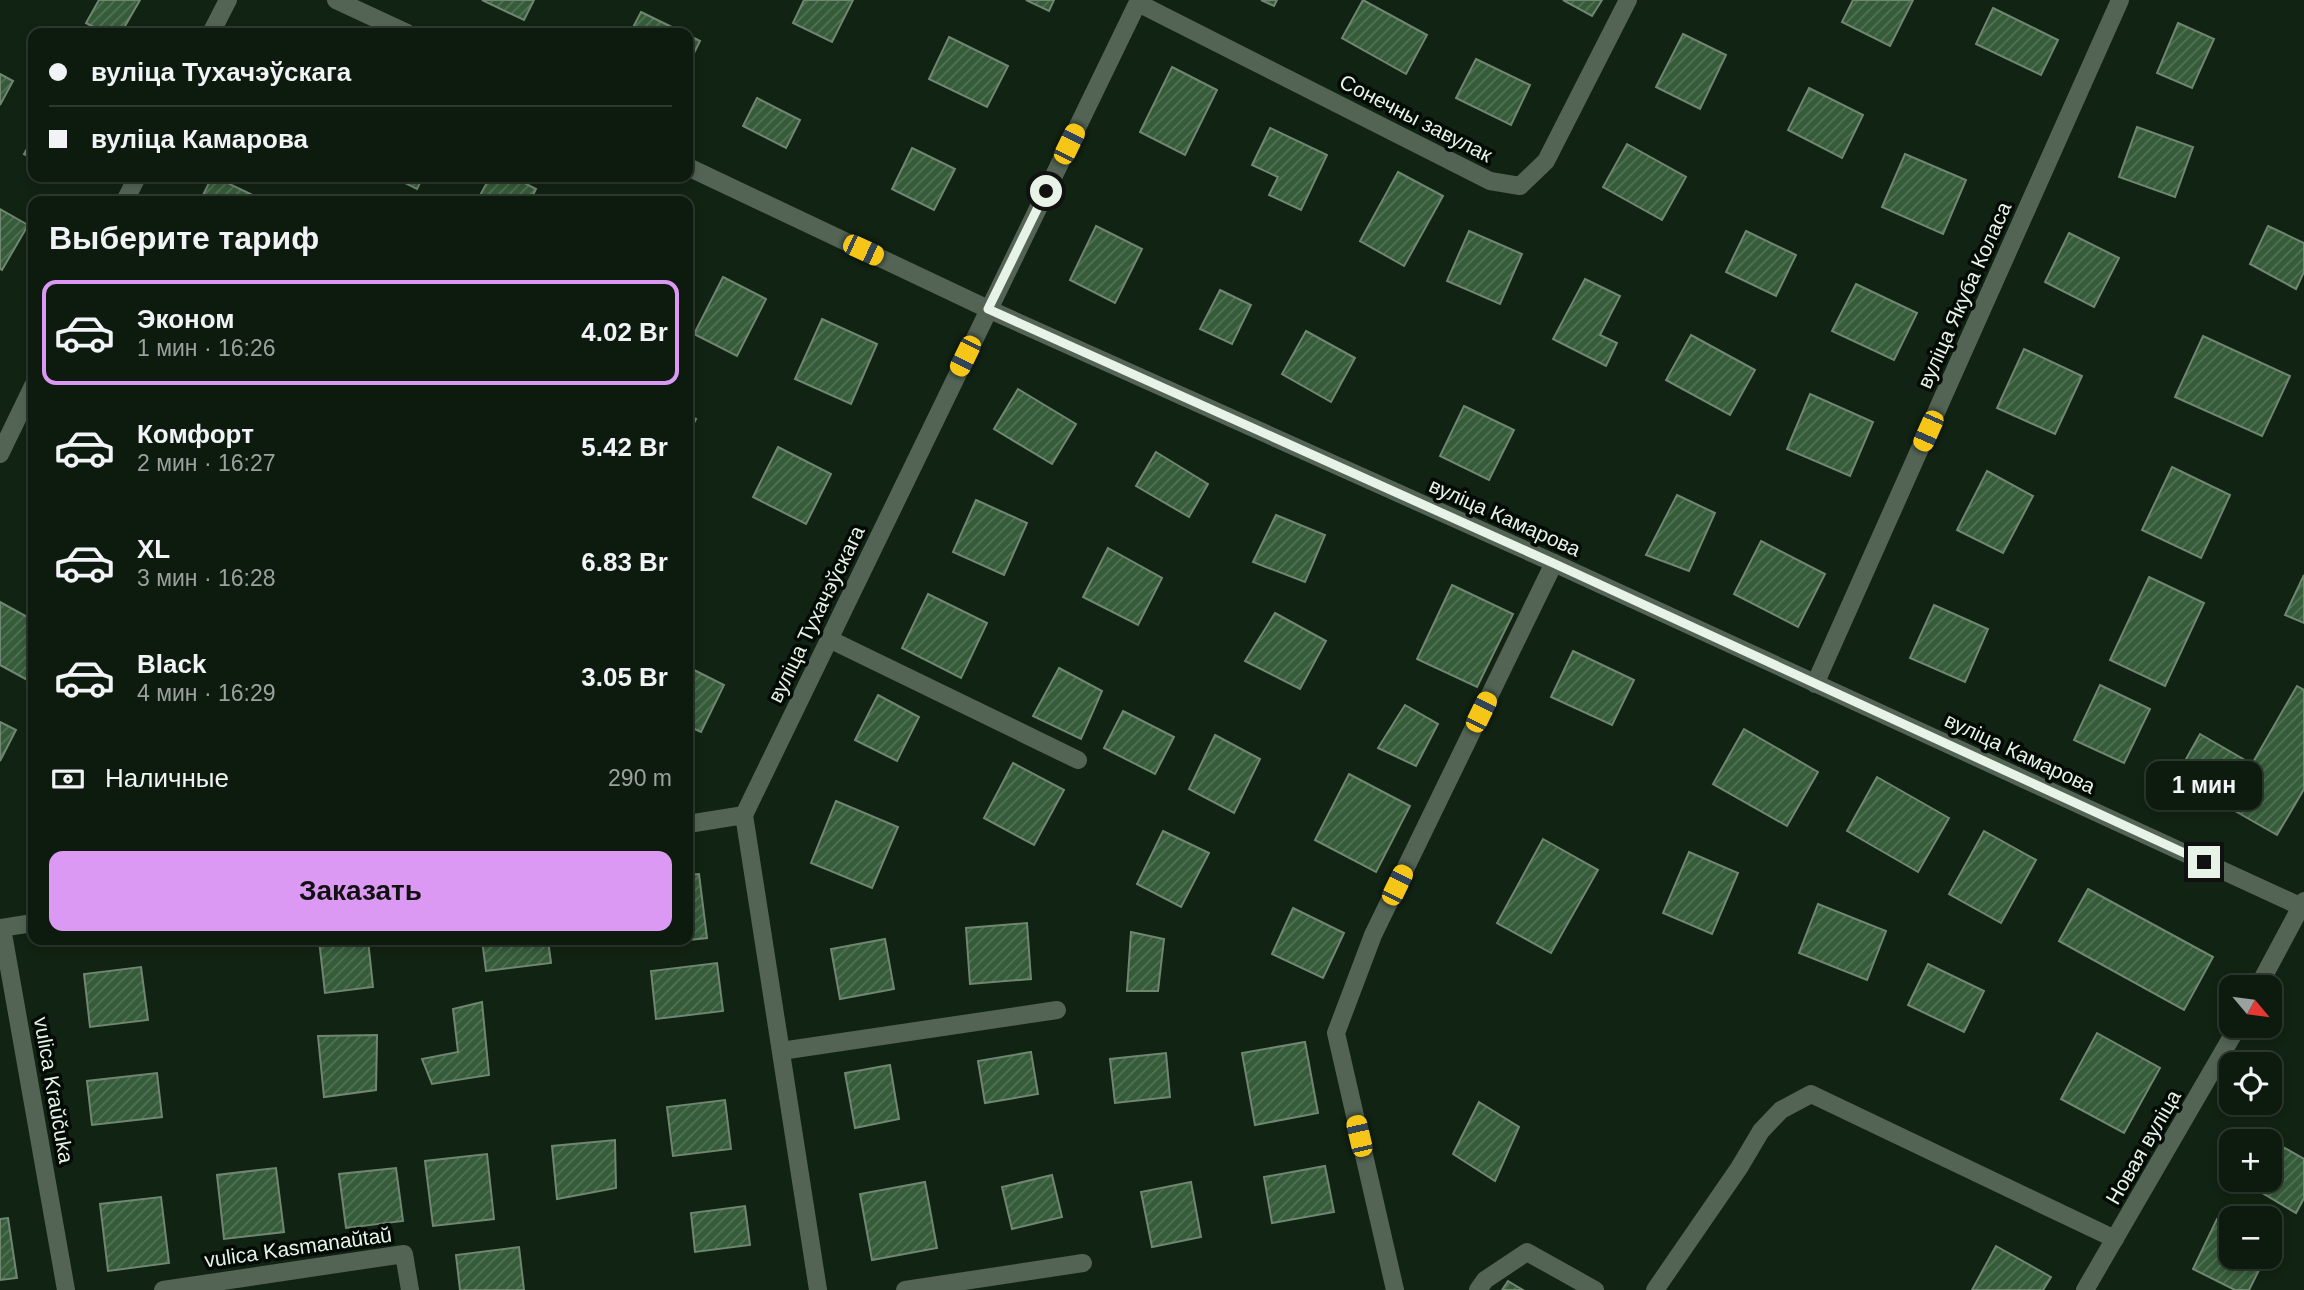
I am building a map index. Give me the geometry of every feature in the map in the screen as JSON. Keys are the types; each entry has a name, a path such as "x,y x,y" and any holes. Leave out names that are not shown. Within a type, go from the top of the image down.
{"street":[{"path":"214,28 228,0"},
{"path":"336,0 396,28"},
{"name":"Сонечны завулак","path":"1139,2 1490,181 1520,186 1546,161 1628,0"},
{"name":"вуліца Якуба Коласа","path":"1815,684 2120,0"},
{"name":"вуліца Тухачэўскага","path":"744,815 1139,2"},
{"name":"вуліца Камарова","path":"693,169 988,309 2303,905"},
{"path":"0,454 28,396"},
{"path":"1395,1290 1336,1033 1373,935 1553,563"},
{"path":"829,639 1078,760"},
{"path":"693,823 744,815 818,1290"},
{"path":"2265,975 2303,905"},
{"name":"vulica Kraŭčuka","path":"28,924 1,928 66,1290"},
{"path":"781,1051 1057,1010"},
{"name":"Новая вуліца","path":"2085,1290 2231,1038"},
{"path":"1655,1290 1739,1168 1761,1131 1781,1110 1811,1094 2115,1239"},
{"path":"1478,1290 1485,1280 1527,1252 1595,1290"},
{"name":"vulica Kasmanaŭtaŭ","path":"163,1290 404,1254 410,1290"},
{"path":"905,1290 1083,1263"}],"building":[{"path":"99,0 140,0 124,28 96,28 86,23"},
{"path":"482,0 534,0 524,20"},
{"path":"804,0 853,0 832,42 793,23"},
{"path":"1026,0 1054,0 1049,11"},
{"path":"1261,0 1277,0 1274,6"},
{"path":"1363,0 1427,35 1406,74 1342,38"},
{"path":"1563,0 1602,0 1592,16"},
{"path":"1853,0 1913,0 1890,46 1842,22"},
{"path":"1993,8 2058,40 2041,75 1976,44"},
{"path":"641,12 674,28 633,28"},
{"path":"2178,23 2214,39 2192,88 2157,73"},
{"path":"1683,34 1726,55 1700,109 1656,87"},
{"path":"949,37 1008,66 987,107 929,79"},
{"path":"693,38 700,41 693,55"},
{"path":"1476,59 1530,85 1511,125 1456,98"},
{"path":"1172,67 1217,90 1185,155 1140,132"},
{"path":"0,74 13,81 0,105"},
{"path":"1809,88 1863,115 1842,158 1788,130"},
{"path":"757,98 800,120 786,148 743,126"},
{"path":"2137,127 2193,147 2175,197 2119,177"},
{"path":"1270,128 1327,155 1301,210 1269,195 1278,177 1252,165"},
{"path":"1627,144 1686,177 1662,220 1603,187"},
{"path":"912,148 955,169 934,210 892,189"},
{"path":"1905,154 1966,180 1943,234 1882,207"},
{"path":"1398,172 1443,196 1404,266 1360,241"},
{"path":"210,182 225,182 255,196 202,196"},
{"path":"403,182 420,182 417,189"},
{"path":"487,182 523,182 536,189 532,196 480,196"},
{"path":"0,209 28,225 2,270 0,269"},
{"path":"1096,226 1142,249 1115,303 1070,280"},
{"path":"2268,226 2304,243 2304,272 2296,289 2250,264"},
{"path":"1469,231 1522,254 1500,304 1447,281"},
{"path":"1746,231 1796,255 1776,296 1726,272"},
{"path":"2069,233 2119,258 2094,307 2045,282"},
{"path":"723,277 766,299 737,356 694,334"},
{"path":"1585,279 1620,296 1600,335 1617,343 1606,366 1553,339"},
{"path":"1856,284 1917,313 1894,360 1832,331"},
{"path":"1220,290 1251,305 1232,344 1200,329"},
{"path":"822,319 877,344 851,404 795,379"},
{"path":"1306,331 1355,358 1331,402 1282,374"},
{"path":"1691,335 1755,370 1730,415 1666,380"},
{"path":"2203,336 2290,376 2262,436 2175,397"},
{"path":"2024,349 2082,376 2055,434 1997,408"},
{"path":"1018,389 1076,424 1052,464 994,429"},
{"path":"1810,394 1873,422 1850,476 1787,449"},
{"path":"1464,406 1514,430 1489,480 1440,456"},
{"path":"778,447 831,474 806,524 753,497"},
{"path":"1156,452 1208,484 1189,517 1136,486"},
{"path":"2172,467 2230,495 2201,558 2142,530"},
{"path":"1987,471 2033,496 2003,553 1957,530"},
{"path":"1677,495 1715,513 1689,571 1646,555"},
{"path":"976,500 1027,523 1004,575 953,552"},
{"path":"1276,515 1325,535 1305,582 1253,562"},
{"path":"1761,541 1825,574 1798,627 1734,594"},
{"path":"1108,548 1162,578 1138,625 1083,597"},
{"path":"2304,575 2304,623 2285,615"},
{"path":"2149,577 2204,603 2165,686 2110,660"},
{"path":"1452,585 1513,614 1477,687 1417,659"},
{"path":"928,594 987,623 961,678 902,648"},
{"path":"0,602 28,617 28,680 0,665"},
{"path":"1934,605 1988,629 1965,682 1910,658"},
{"path":"1275,613 1326,641 1300,689 1245,661"},
{"path":"1573,651 1634,680 1612,725 1551,697"},
{"path":"1059,668 1102,691 1081,739 1033,716"},
{"path":"693,670 724,685 701,732 693,728"},
{"path":"2100,685 2150,709 2124,763 2074,740"},
{"path":"2297,686 2304,690 2304,789 2277,835 2176,777 2200,734 2252,764"},
{"path":"878,695 919,717 897,761 855,740"},
{"path":"1405,705 1438,724 1416,766 1378,748"},
{"path":"1123,711 1174,737 1155,774 1104,748"},
{"path":"0,722 16,730 0,761"},
{"path":"1744,729 1818,772 1787,826 1713,784"},
{"path":"1215,735 1260,759 1234,813 1189,789"},
{"path":"1013,763 1064,790 1034,845 984,818"},
{"path":"1349,774 1410,806 1376,872 1315,840"},
{"path":"1877,777 1949,818 1918,872 1847,831"},
{"path":"836,801 898,827 872,888 811,863"},
{"path":"1163,831 1209,853 1181,907 1137,884"},
{"path":"1984,831 2036,860 2001,923 1949,894"},
{"path":"1543,839 1598,870 1551,953 1497,923"},
{"path":"1689,852 1738,873 1712,934 1663,913"},
{"path":"699,874 707,938 693,940 693,875"},
{"path":"2088,889 2213,957 2184,1010 2059,941"},
{"path":"1818,904 1886,931 1867,980 1799,953"},
{"path":"1293,908 1344,933 1323,978 1272,954"},
{"path":"1027,923 1031,979 970,984 966,928"},
{"path":"1131,932 1164,939 1158,991 1127,991"},
{"path":"885,939 894,989 840,999 831,949"},
{"path":"320,945 369,945 373,987 325,993"},
{"path":"483,945 549,945 551,963 486,971"},
{"path":"717,963 723,1011 656,1019 651,971"},
{"path":"1928,964 1984,991 1964,1032 1908,1005"},
{"path":"141,967 148,1020 90,1027 84,974"},
{"path":"482,1002 489,1075 432,1084 422,1059 458,1052 453,1009"},
{"path":"2097,1033 2160,1068 2124,1133 2061,1099"},
{"path":"377,1035 376,1090 324,1097 318,1036"},
{"path":"1305,1042 1318,1113 1255,1125 1242,1053"},
{"path":"1031,1052 1038,1094 985,1103 978,1061"},
{"path":"1166,1053 1170,1097 1115,1103 1110,1059"},
{"path":"890,1065 899,1119 855,1128 845,1073"},
{"path":"157,1073 162,1117 92,1125 87,1081"},
{"path":"725,1100 731,1149 673,1156 667,1107"},
{"path":"1479,1102 1519,1127 1495,1181 1453,1154"},
{"path":"615,1140 616,1188 557,1199 552,1146"},
{"path":"2282,1146 2304,1159 2304,1198 2296,1213 2261,1192 2282,1192"},
{"path":"487,1154 494,1219 433,1226 425,1161"},
{"path":"1325,1166 1334,1212 1272,1223 1264,1177"},
{"path":"276,1168 284,1232 224,1239 217,1175"},
{"path":"396,1168 403,1221 346,1228 339,1174"},
{"path":"1052,1175 1062,1217 1012,1229 1002,1187"},
{"path":"925,1182 937,1248 872,1260 860,1194"},
{"path":"1191,1182 1201,1237 1152,1247 1141,1192"},
{"path":"161,1197 169,1263 108,1271 100,1204"},
{"path":"745,1206 750,1245 695,1252 691,1213"},
{"path":"8,1218 17,1278 0,1280 0,1219"},
{"path":"2217,1219 2219,1269 2260,1269 2249,1290 2235,1290 2193,1269"},
{"path":"1996,1246 2051,1277 2043,1290 1972,1290"},
{"path":"519,1247 524,1290 460,1290 456,1255"},
{"path":"1508,1281 1523,1290 1502,1290"}],"route":[{"path":"1046,191 988,309 1553,563 2204,862"}]}
